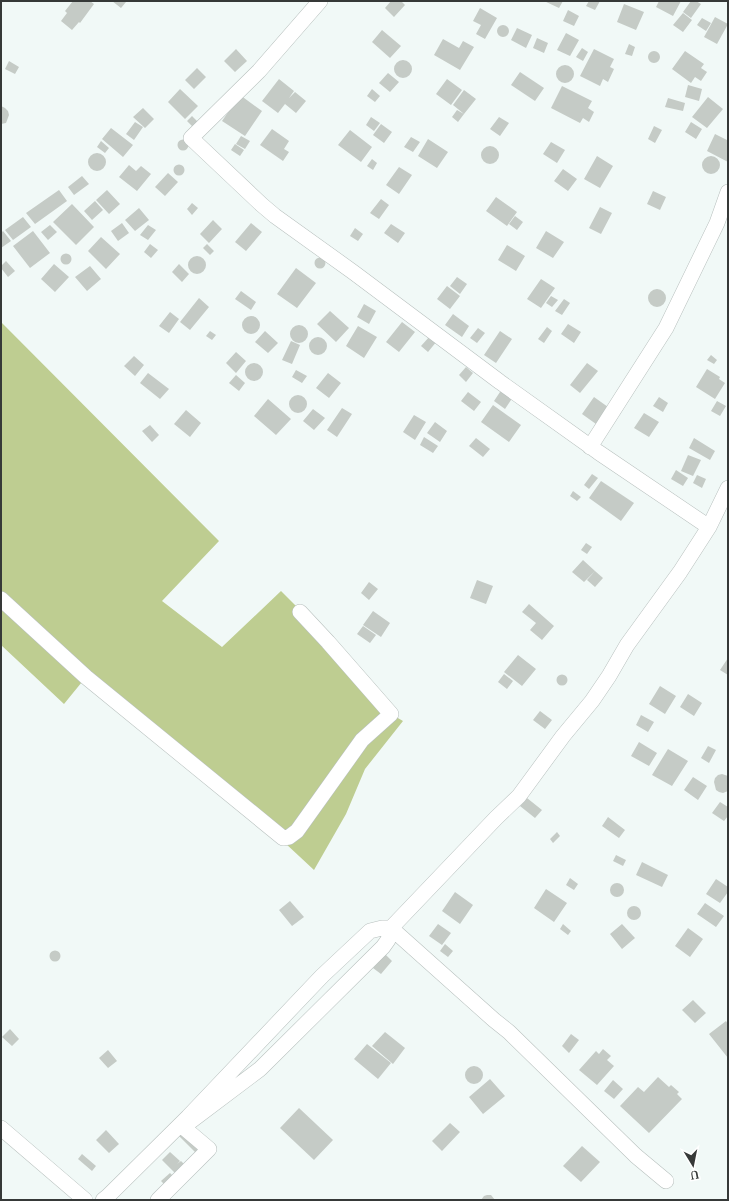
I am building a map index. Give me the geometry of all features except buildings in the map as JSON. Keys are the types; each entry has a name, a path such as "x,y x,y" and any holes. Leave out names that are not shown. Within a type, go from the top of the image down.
{"street":[{"path":"320,1 259,71 191,138 275,216 590,447 709,527"},
{"path":"590,447 666,328 717,223 728,192"},
{"path":"158,1200 209,1149 183,1127 260,1069 384,947 388,940 391,928 519,796 563,736 592,700 609,676 627,645 680,572 709,527 728,488"},
{"path":"1,599 86,677 282,838 289,837 297,831 362,740 391,714 300,612"},
{"path":"103,1200 188,1117 322,976 370,932 382,928 391,928 471,1000 510,1032 636,1156 666,1181"},
{"path":"1,1128 85,1200"}],"green space":[{"path":"1,322 219,541 162,601 222,647 281,591 299,609 391,714 403,721 365,769 346,814 314,870 285,843 86,677 64,704 1,645"}]}
